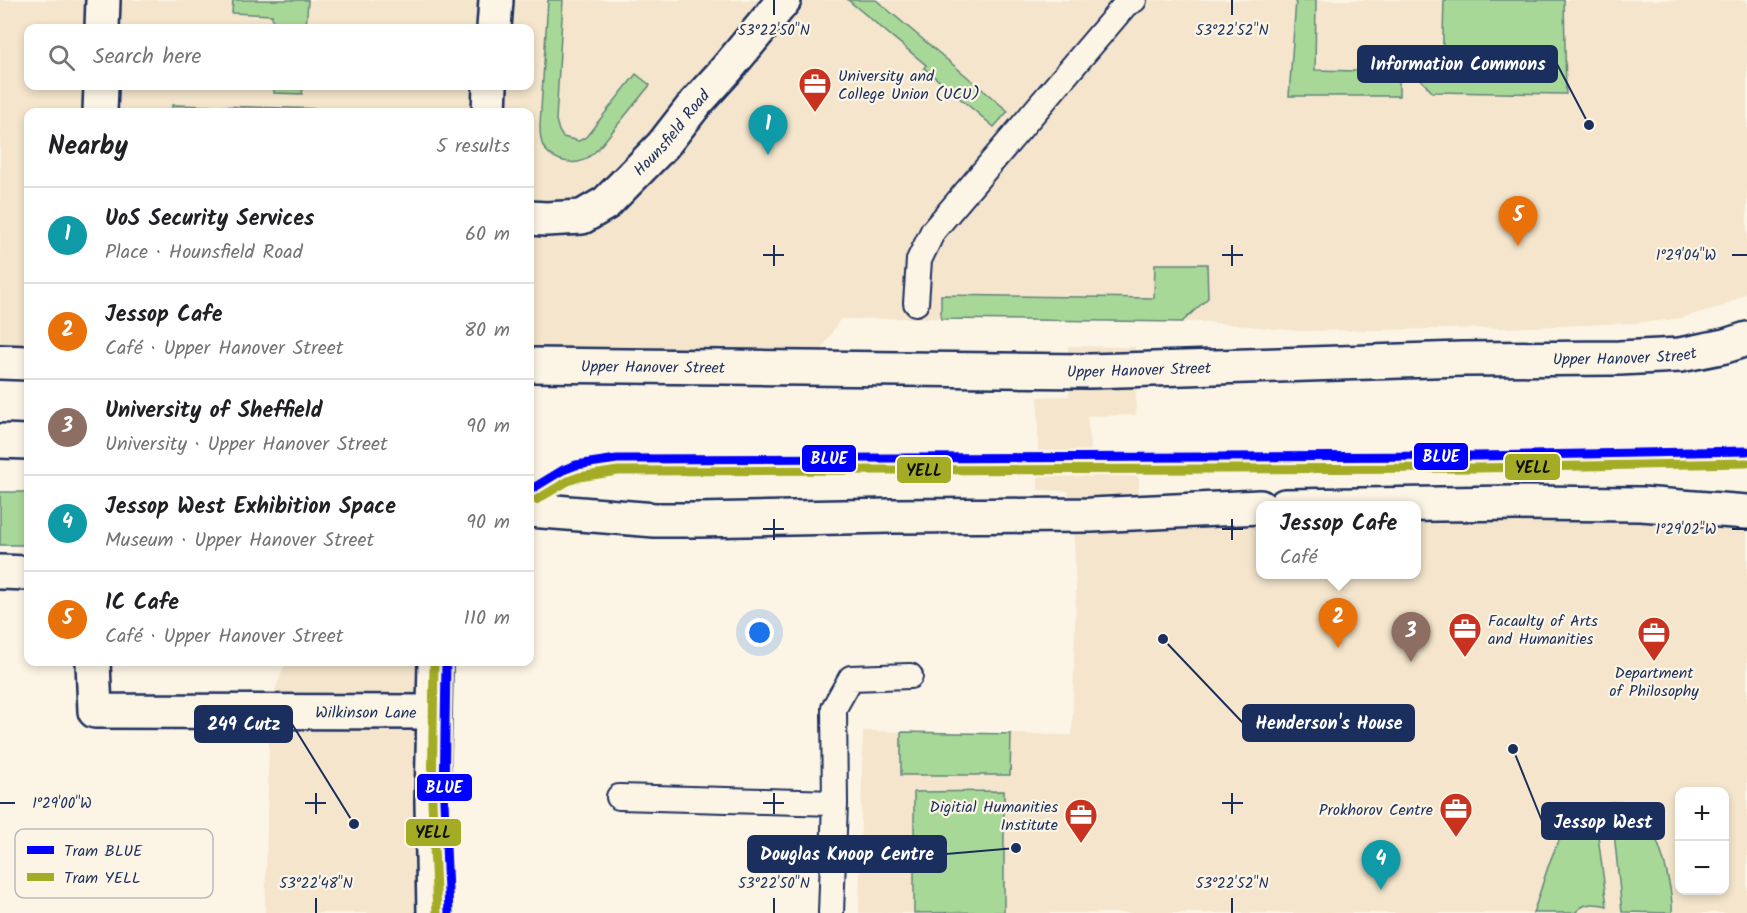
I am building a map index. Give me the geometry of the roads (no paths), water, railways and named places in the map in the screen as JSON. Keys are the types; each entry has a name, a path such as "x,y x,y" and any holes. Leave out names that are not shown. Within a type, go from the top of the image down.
{"main road":[{"path":"102,24 103,0"},
{"path":"494,24 496,0"},
{"name":"Hounsfield Road","path":"534,218 582,217 606,203 663,145 784,0"},
{"path":"100,108 101,90"},
{"path":"489,108 490,90"},
{"name":"Upper Hanover Street","path":"534,365 1090,371 1462,359 1619,358 1680,354 1725,346 1747,339"},
{"path":"0,362 24,363"},
{"path":"0,441 24,442"},
{"path":"1421,504 1641,504 1747,512"},
{"path":"534,510 656,520 698,520 1091,515 1256,507"},
{"path":"0,572 24,573"},
{"name":"Wilkinson Lane","path":"93,666 94,711 434,712"},
{"path":"434,913 432,802 435,666"}],"lane":[{"path":"916,303 919,260 933,231 1126,4 1134,0"},
{"path":"831,913 835,803 834,708 851,678 910,676"},
{"path":"619,797 835,803"}],"tram line":[{"name":"BLUE","path":"534,488 576,465 617,459 1477,456 1747,451"},
{"name":"YELL","path":"536,500 579,477 618,471 1477,468 1747,463"},
{"name":"YELL","path":"434,666 432,801 437,913"},
{"name":"BLUE","path":"446,666 444,801 449,913"}],"place":[{"name":"University and College Union (UCU)","path":"815,113"},
{"name":"Information Commons","path":"1589,125"},
{"name":"UoS Security Services","path":"768,155"},
{"name":"IC Cafe","path":"1518,246"},
{"name":"Henderson's House","path":"1163,639"},
{"name":"Jessop Cafe","path":"1338,648"},
{"name":"Facaulty of Arts and Humanities","path":"1465,658"},
{"name":"University of Sheffield","path":"1411,662"},
{"name":"Department of Philosophy","path":"1654,662"},
{"name":"Jessop West","path":"1513,749"},
{"name":"249 Cutz","path":"354,824"},
{"name":"Prokhorov Centre","path":"1456,838"},
{"name":"Digitial Humanities Institute","path":"1081,844"},
{"name":"Douglas Knoop Centre","path":"1016,848"},
{"name":"Jessop West Exhibition Space","path":"1381,890"}]}
